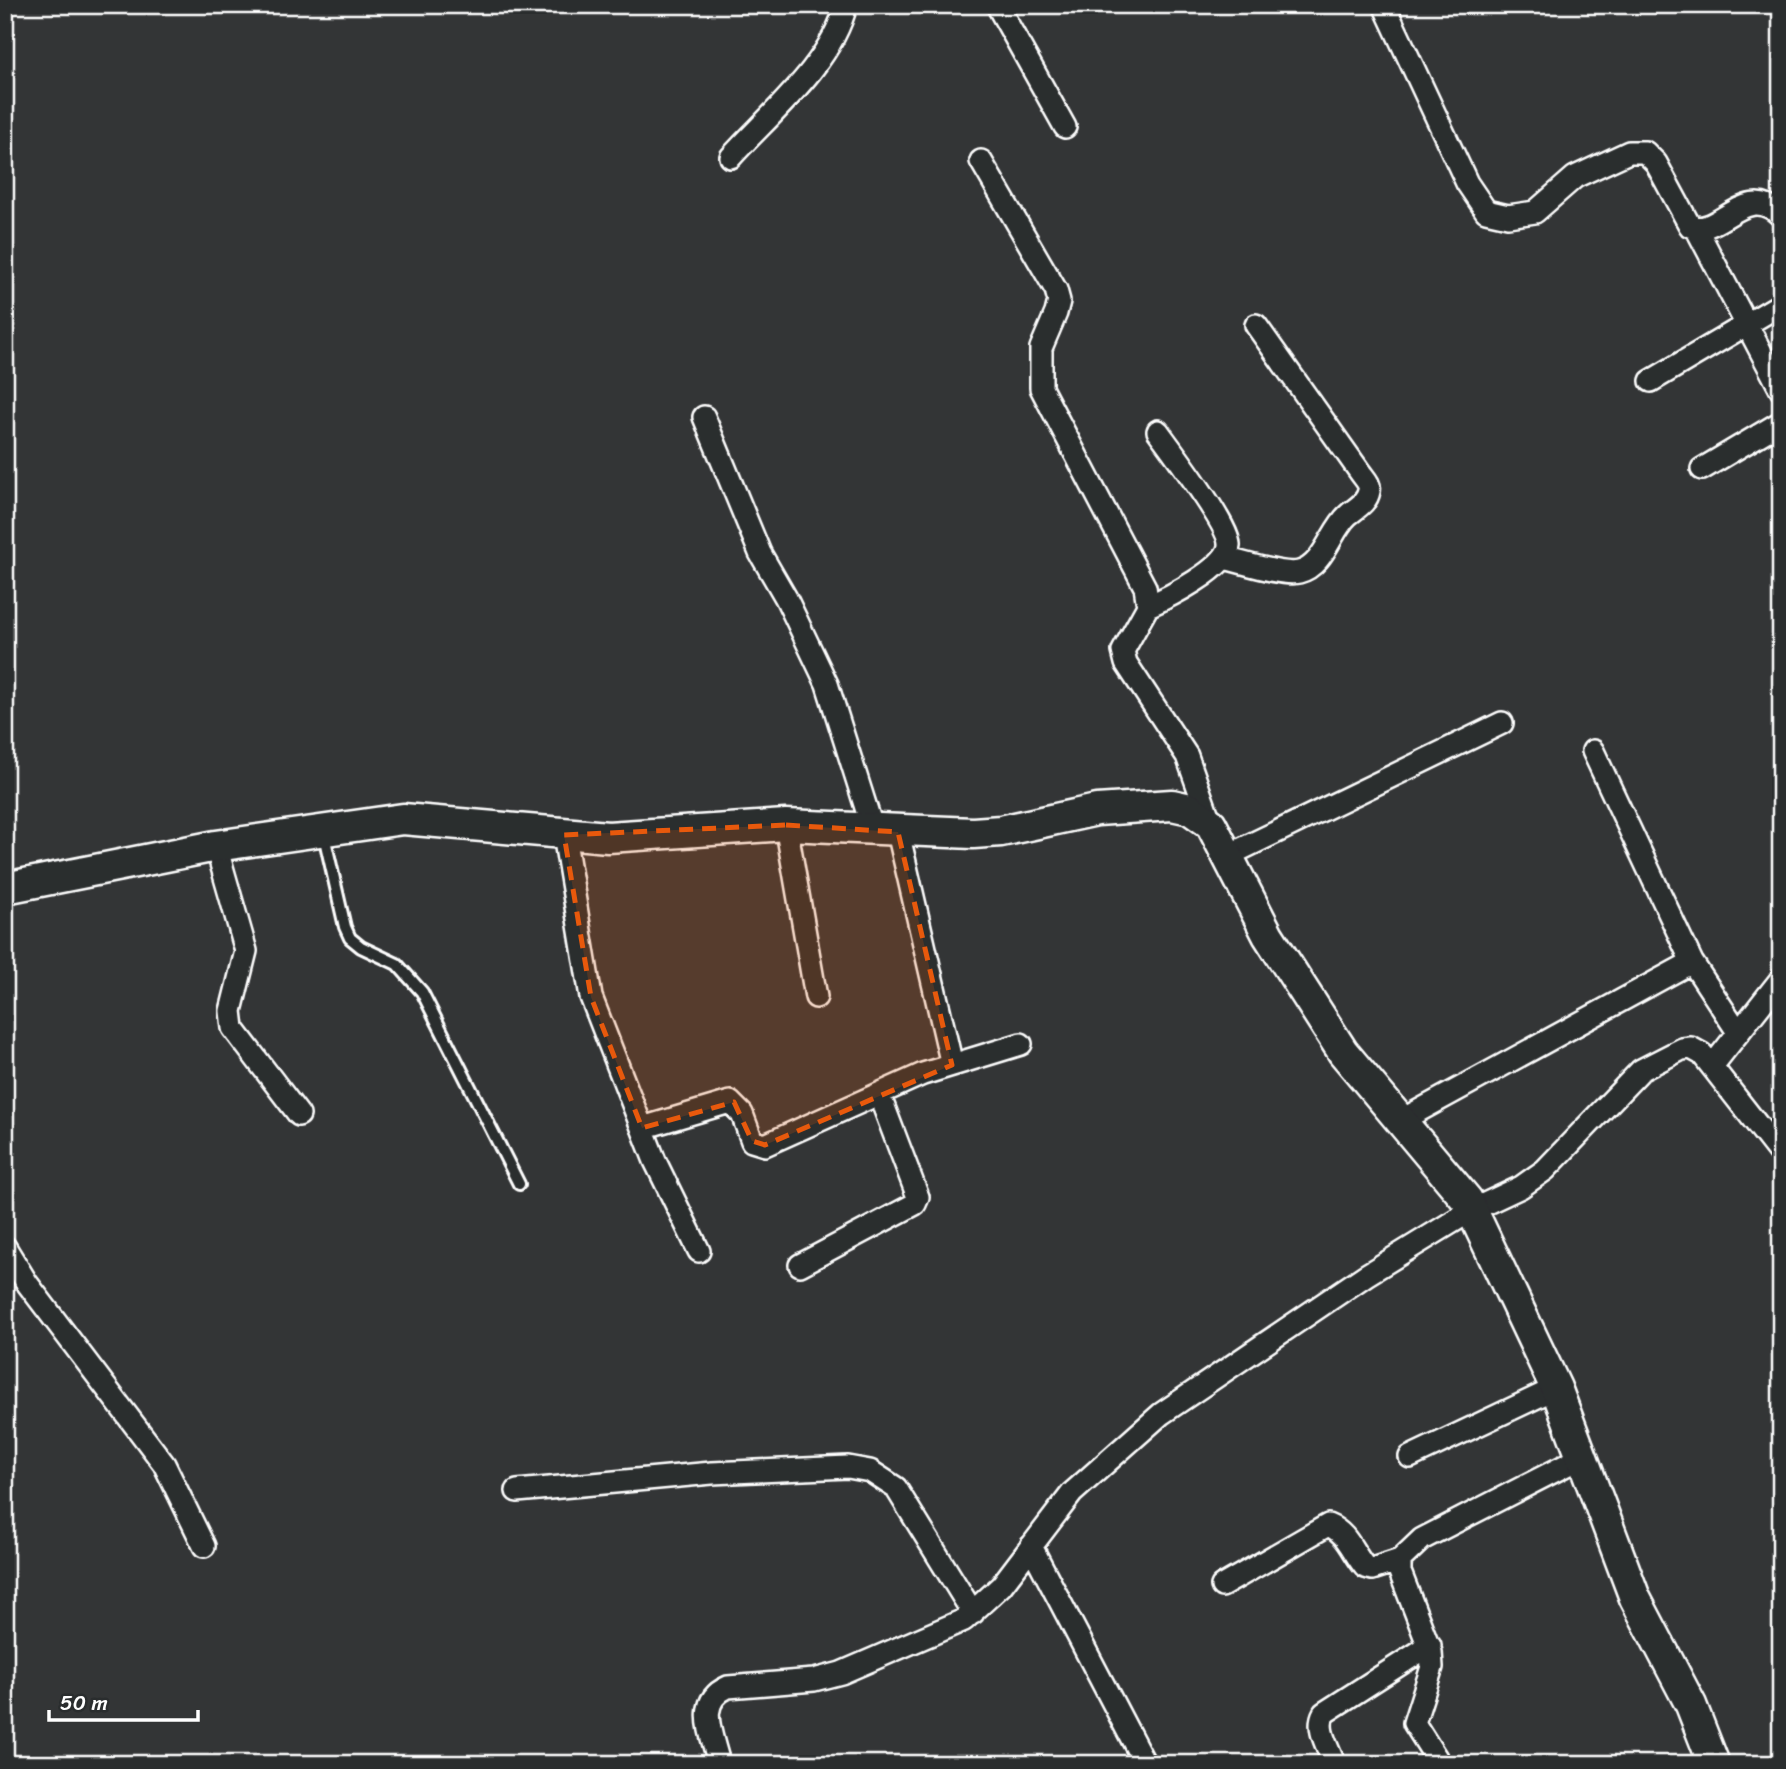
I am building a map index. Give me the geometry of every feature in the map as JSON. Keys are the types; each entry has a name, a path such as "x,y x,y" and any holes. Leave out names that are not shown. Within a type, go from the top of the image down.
{"street":[{"path":"731,157 823,55 841,27 846,5"},
{"path":"997,5 1065,127"},
{"path":"1384,5 1467,183 1486,211 1508,216 1535,212 1575,177 1620,155 1640,151 1650,156 1684,218 1696,228 1781,390"},
{"path":"981,161 1056,290 1059,301 1041,348 1041,388 1083,472 1133,559 1145,587 1148,606 1123,651 1126,663 1187,756 1212,824 1283,960 1343,1052 1400,1121 1447,1172 1472,1210 1556,1388 1635,1598 1690,1705 1714,1764"},
{"path":"1696,228 1750,204 1764,206 1781,216"},
{"path":"1651,381 1781,304"},
{"path":"1224,558 1291,572 1305,569 1323,551 1338,524 1364,502 1370,486 1256,325"},
{"path":"704,417 760,553 786,597 827,684 885,831 952,1065"},
{"path":"1702,469 1781,422"},
{"path":"1148,606 1173,596 1224,558 1230,547 1228,536 1158,430"},
{"path":"1229,855 1502,723"},
{"path":"1594,751 1692,962 1738,1032"},
{"path":"5,888 216,846 403,819 608,837 786,825 885,831 1001,831 1097,810 1172,805 1190,809 1212,824"},
{"path":"786,825 816,997"},
{"path":"564,835 591,997 642,1128 699,1251"},
{"path":"216,846 246,951 231,1011 233,1028 299,1115"},
{"path":"1400,1121 1692,962"},
{"path":"1713,1065 1781,979"},
{"path":"642,1128 730,1102 742,1114 752,1141 765,1145 952,1065 1021,1044"},
{"path":"719,1764 708,1715 709,1701 717,1692 728,1687 814,1681 841,1673 944,1631 973,1613 1002,1586 1072,1493 1161,1414 1366,1275 1472,1210 1521,1187 1545,1170 1624,1086 1661,1058 1691,1048 1713,1065 1781,1155"},
{"path":"800,1265 915,1204 918,1197 879,1094"},
{"path":"5,1247 27,1283 164,1464 204,1546"},
{"path":"1410,1457 1556,1388"},
{"path":"1222,1586 1328,1525 1338,1529 1347,1539 1365,1567 1372,1569 1400,1560 1422,1539 1582,1457"},
{"path":"517,1491 712,1473 848,1467 870,1471 896,1488 973,1613"},
{"path":"1031,1546 1145,1764"},
{"path":"1400,1560 1399,1572 1430,1645 1432,1667 1414,1723 1440,1764"},
{"path":"1334,1764 1321,1729 1320,1720 1324,1713 1430,1645"}],"lane":[{"path":"323,830 350,938 361,947 397,964 422,992 519,1184"}],"highlighted area":[{"path":"786,825 898,832 952,1065 765,1145 752,1141 734,1102 642,1128 591,997 564,835"}]}
